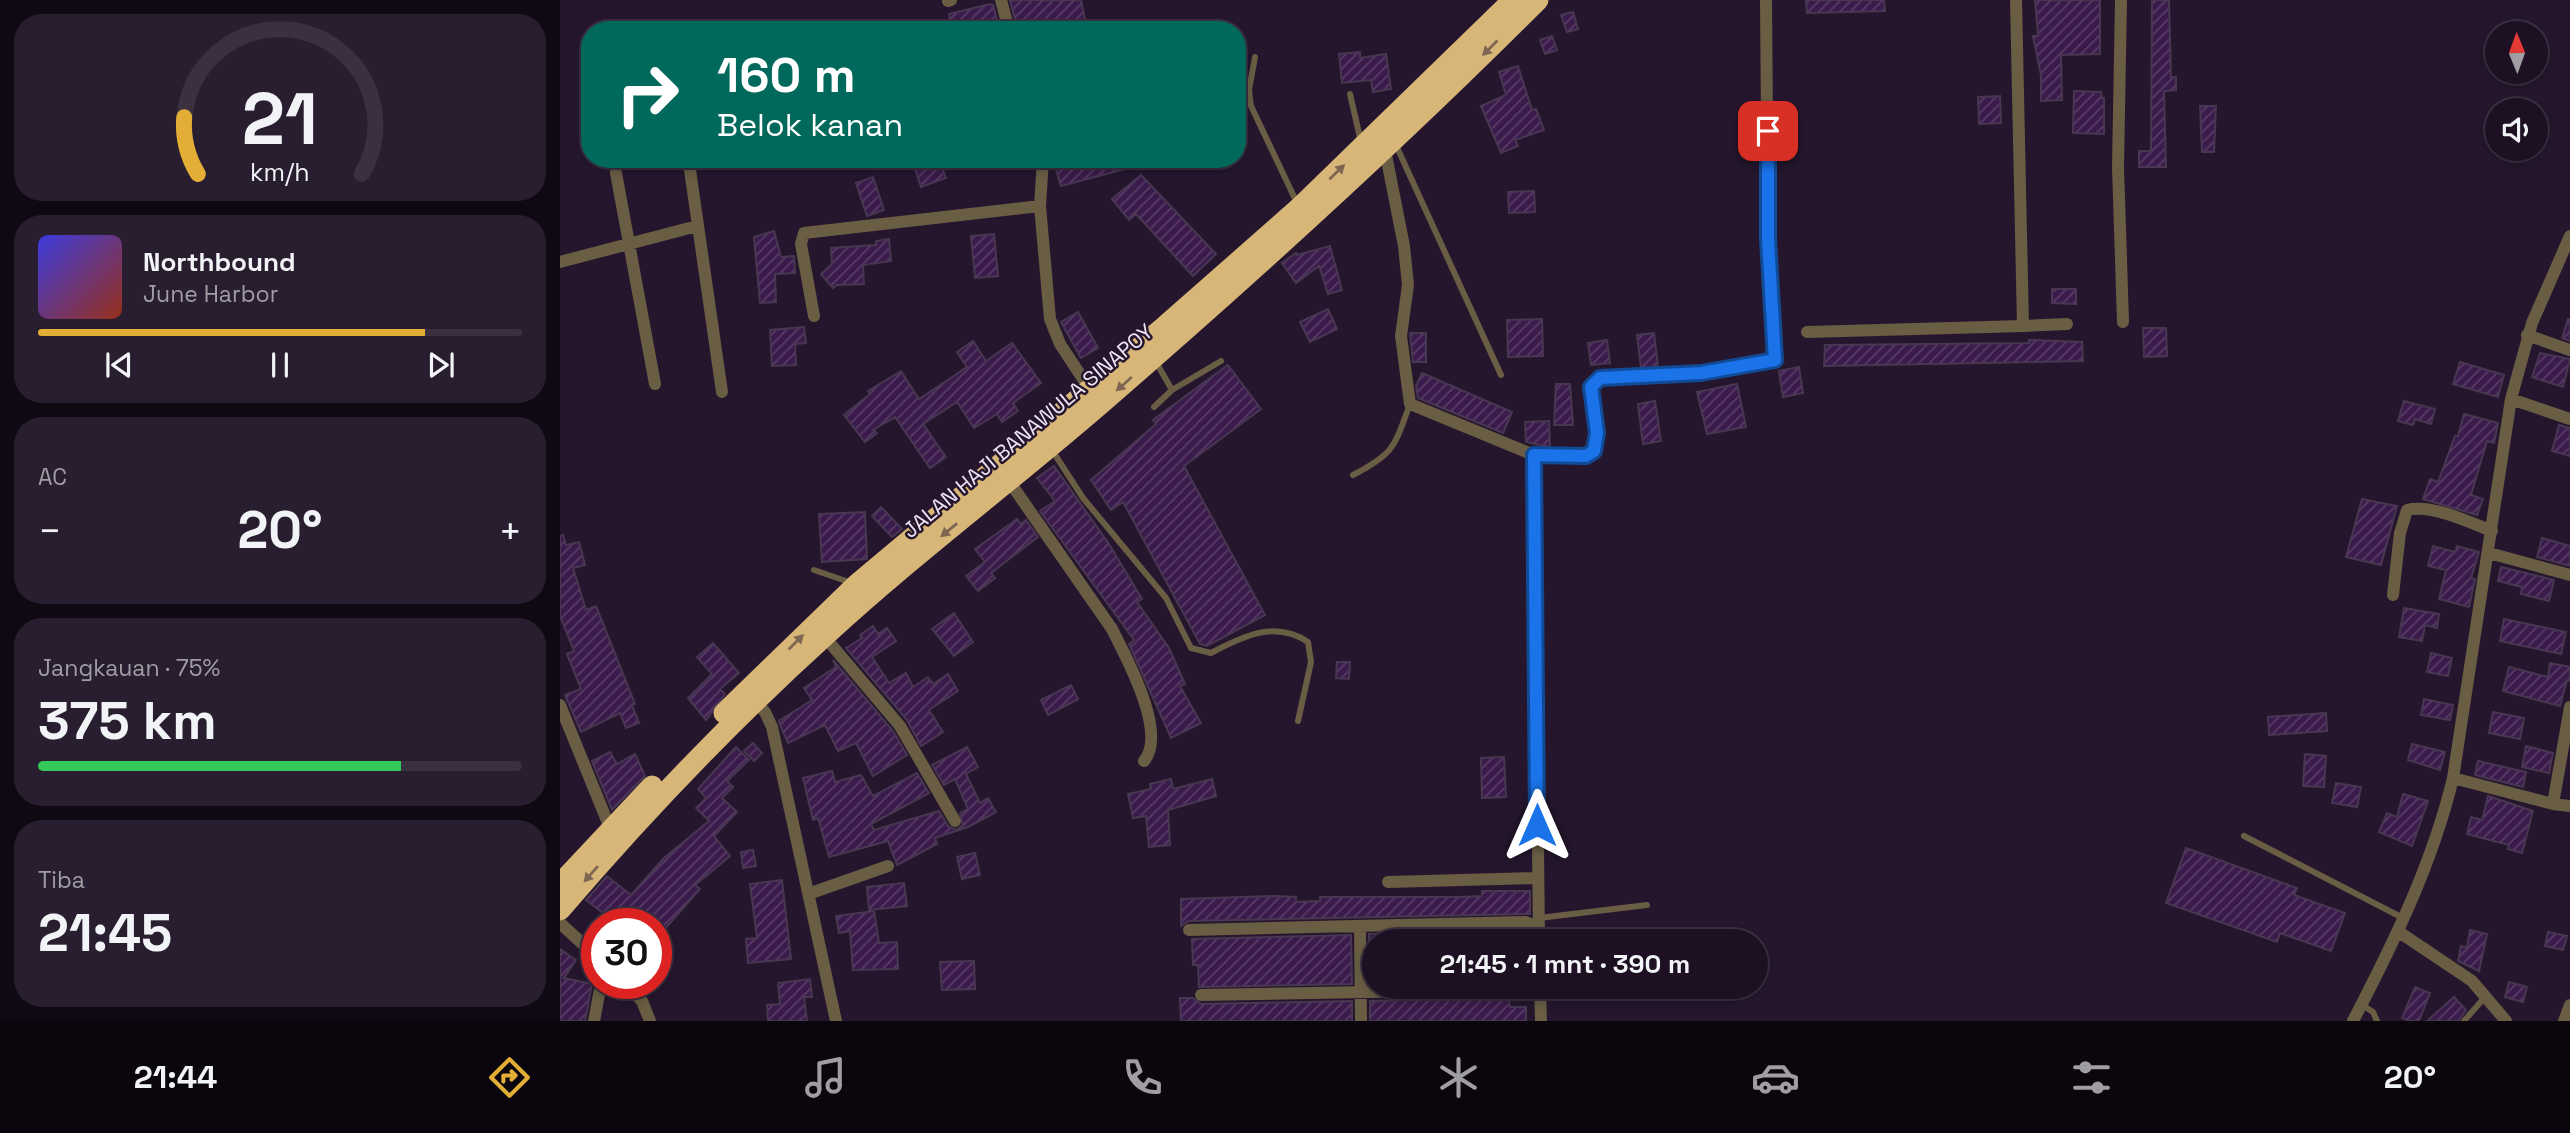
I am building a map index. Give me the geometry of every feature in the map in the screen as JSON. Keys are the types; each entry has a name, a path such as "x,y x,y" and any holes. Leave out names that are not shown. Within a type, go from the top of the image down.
{"highway":[{"name":"JALAN HAJI BANAWULA SINAPOY","path":"560,884 610,828 751,697 824,636 919,542 1089,388 1165,326 1299,208 1513,0"},
{"name":"JALAN HAJI BANAWULA SINAPOY","path":"560,910 751,697 857,584 1009,481 1153,358 1390,146 1538,0"}],"street":[{"path":"1000,0 1006,21"},
{"path":"1390,146 1404,246 1408,300 1401,336 1410,404 1534,455 1586,456 1594,451 1597,433 1591,392 1595,380 1726,369 1775,360 1768,239 1766,0"},
{"path":"2015,0 2022,326"},
{"path":"2121,0 2118,167 2123,321"},
{"path":"690,168 722,391"},
{"path":"1042,168 1040,206 1052,326 1060,344 1089,388"},
{"path":"616,173 655,384"},
{"path":"814,316 801,244 804,233 1040,206"},
{"path":"560,262 697,226"},
{"path":"2353,1021 2405,919 2441,827 2453,778 2511,399 2527,335 2570,236"},
{"path":"1807,332 2067,324"},
{"path":"2527,335 2570,350"},
{"path":"2511,399 2570,419"},
{"path":"1534,455 1538,929"},
{"path":"1009,481 1112,629 1121,646 1149,713 1152,739 1149,756 1144,761"},
{"path":"2393,595 2400,533 2407,510 2416,509 2459,518 2492,531"},
{"path":"2489,553 2570,575"},
{"path":"824,636 875,701 900,726 955,821"},
{"path":"751,697 772,727 836,1021"},
{"path":"560,705 610,828"},
{"path":"2553,804 2570,707"},
{"path":"2453,778 2570,806"},
{"path":"810,893 888,866"},
{"path":"1388,882 1537,878"},
{"path":"1189,930 1537,922"},
{"path":"560,923 581,942"},
{"path":"1360,926 1361,1021"},
{"path":"2399,932 2472,981 2506,1021"},
{"path":"1201,995 1361,993"},
{"path":"594,1021 598,999"},
{"path":"640,999 650,1021"},
{"path":"1540,999 1541,1021"},
{"path":"2564,1021 2570,1006"}],"lane":[{"path":"1255,57 1249,90 1251,106 1299,208"},
{"path":"1350,94 1363,147"},
{"path":"1390,146 1501,375"},
{"path":"1153,358 1172,390"},
{"path":"1154,407 1172,390 1221,361"},
{"path":"1353,475 1384,459 1394,446 1410,404"},
{"path":"1049,446 1083,498 1166,598 1191,648 1210,653 1244,635 1275,630 1293,632 1308,642 1311,662 1298,721"},
{"path":"814,570 857,584"},
{"path":"2244,836 2405,919"},
{"path":"1537,922 1647,905"},
{"path":"2464,1021 2486,995"},
{"path":"2361,1004 2373,1012 2377,1021"}],"building":[{"path":"1081,0 1085,21 1016,21 1010,1"},
{"path":"1806,0 1884,0 1885,11 1807,13"},
{"path":"2035,0 2100,0 2100,54 2061,55 2062,100 2041,101 2041,75 2033,36 2038,36"},
{"path":"2152,0 2169,0 2171,77 2176,77 2176,90 2164,91 2166,167 2139,167 2139,151 2151,151"},
{"path":"990,4 993,5 997,21 950,21 949,14"},
{"path":"1573,12 1578,29 1567,32 1561,15"},
{"path":"1552,36 1557,50 1545,54 1540,40"},
{"path":"1360,52 1360,58 1386,54 1391,89 1373,92 1371,80 1342,83 1339,54"},
{"path":"1518,66 1532,110 1536,109 1544,130 1515,140 1518,146 1501,153 1481,106 1506,95 1499,72"},
{"path":"2074,91 2101,92 2104,98 2104,134 2073,133"},
{"path":"2000,96 2001,123 1979,124 1978,97"},
{"path":"2200,106 2216,106 2214,152 2202,152"},
{"path":"915,168 942,168 946,178 921,187"},
{"path":"1056,168 1125,169 1061,186"},
{"path":"1141,175 1216,254 1193,276 1136,214 1129,220 1112,199"},
{"path":"873,177 884,210 867,216 856,183"},
{"path":"1534,191 1535,212 1509,213 1508,192"},
{"path":"774,231 781,257 794,256 795,273 775,274 776,302 760,303 754,237"},
{"path":"994,234 998,276 975,278 971,236"},
{"path":"889,239 891,261 863,265 864,284 837,285 833,288 821,274 832,264 831,248 876,245 876,241"},
{"path":"1330,246 1342,290 1328,294 1319,266 1296,283 1282,263 1296,253 1297,255"},
{"path":"2052,289 2076,289 2076,304 2052,303"},
{"path":"1328,309 1337,329 1310,342 1300,322"},
{"path":"1078,312 1098,348 1081,358 1061,322"},
{"path":"1542,319 1543,356 1508,357 1507,320"},
{"path":"2570,319 2570,341 2562,338"},
{"path":"804,327 806,343 795,344 796,365 772,366 770,330"},
{"path":"2143,328 2166,328 2167,356 2144,357"},
{"path":"1410,333 1426,333 1426,362 1413,362"},
{"path":"1654,333 1658,367 1641,368 1637,335"},
{"path":"1607,340 1610,363 1591,365 1588,343"},
{"path":"2029,340 2082,342 2083,361 1824,366 1825,345 2029,343"},
{"path":"973,341 986,361 1012,343 1041,383 1013,403 1018,411 1002,422 997,414 974,428 957,402 923,424 946,457 930,468 895,417 873,430 877,433 865,442 844,415 870,394 868,391 901,371 919,399 967,367 957,352"},
{"path":"2540,353 2570,359 2563,387 2532,377"},
{"path":"2460,362 2504,375 2498,397 2453,384"},
{"path":"1228,365 1261,409 1184,466 1265,615 1207,646 1200,644 1123,502 1111,510 1091,480 1156,424 1153,420"},
{"path":"1799,367 1803,393 1783,397 1779,371"},
{"path":"1422,373 1512,412 1503,433 1418,398 1416,386"},
{"path":"1556,384 1570,384 1573,425 1554,425"},
{"path":"1737,384 1746,427 1707,434 1697,392"},
{"path":"1655,401 1661,441 1643,444 1638,404"},
{"path":"2404,401 2435,409 2431,424 2415,419 2413,425 2398,421"},
{"path":"2464,414 2498,423 2494,443 2487,441 2471,495 2483,499 2477,515 2423,499 2430,479 2438,482 2455,436 2458,436"},
{"path":"1549,421 1550,447 1526,442 1525,422"},
{"path":"2559,425 2570,428 2570,456 2552,451"},
{"path":"1054,466 1109,544 1142,599 1137,602 1169,648 1185,684 1180,686 1201,723 1171,738 1129,644 1134,640 1040,511 1055,501 1037,478"},
{"path":"2362,499 2397,506 2381,565 2346,557"},
{"path":"881,507 902,529 892,537 872,516"},
{"path":"865,512 867,559 822,562 819,514"},
{"path":"1017,519 1021,524 1026,520 1038,537 991,573 995,578 978,591 966,576 985,562 975,549"},
{"path":"563,535 566,545 579,542 585,565 573,568 586,610 596,606 635,704 632,705 639,723 626,728 620,713 581,732 565,695 581,689 567,654 574,651 560,616 560,536"},
{"path":"2542,538 2570,546 2570,566 2537,557"},
{"path":"2433,546 2455,552 2457,546 2479,552 2471,578 2475,579 2469,607 2439,599 2446,570 2428,566"},
{"path":"2501,567 2554,580 2549,601 2521,594 2522,587 2498,581"},
{"path":"2404,608 2439,614 2437,628 2425,625 2422,641 2399,637"},
{"path":"954,613 973,642 954,656 932,629"},
{"path":"2504,619 2566,632 2561,654 2500,641"},
{"path":"873,626 878,634 887,628 896,641 872,657 889,683 906,673 913,687 928,677 933,684 948,674 958,691 929,710 943,732 921,746 907,720 846,648 862,638 860,635"},
{"path":"713,643 739,673 720,689 725,694 706,720 688,698 712,674 697,657"},
{"path":"2431,653 2452,658 2448,676 2427,672"},
{"path":"833,660 893,731 907,755 873,776 856,743 838,751 825,725 788,743 782,730 779,721 812,700 804,688 836,667"},
{"path":"1337,662 1350,662 1349,679 1336,678"},
{"path":"2550,663 2570,667 2570,681 2567,680 2560,706 2503,691 2509,667 2548,677"},
{"path":"1071,685 1078,699 1048,715 1041,700"},
{"path":"2424,699 2453,705 2450,720 2421,715"},
{"path":"2493,712 2524,718 2520,739 2489,733"},
{"path":"2326,713 2327,731 2269,735 2268,717"},
{"path":"753,743 762,753 754,761 744,751"},
{"path":"2412,744 2445,752 2440,770 2408,760"},
{"path":"2526,746 2553,753 2549,773 2522,767"},
{"path":"736,747 749,760 727,781 733,787 722,798 737,812 714,836 730,856 695,885 700,889 672,921 672,908 597,908 586,900 607,876 631,895 664,858 709,821 696,808 706,798 698,789"},
{"path":"967,747 978,767 966,774 980,803 988,798 996,812 968,827 935,838 937,844 897,865 888,841 829,857 818,818 813,820 803,778 832,771 835,782 861,775 873,796 917,773 929,793 871,824 874,830 939,811 948,826 956,830 963,825 960,813 968,809 955,779 944,785 932,765"},
{"path":"610,752 617,764 635,754 645,776 612,810 592,761"},
{"path":"2305,754 2326,756 2324,787 2303,786"},
{"path":"1504,757 1506,797 1482,798 1481,758"},
{"path":"2478,761 2526,772 2523,787 2475,775"},
{"path":"1171,779 1173,789 1212,779 1216,796 1168,810 1170,845 1149,847 1146,816 1133,818 1128,794 1151,789 1150,784"},
{"path":"2336,783 2361,787 2357,807 2332,803"},
{"path":"2403,794 2428,801 2412,846 2379,832 2387,813 2397,817"},
{"path":"2488,796 2533,811 2522,853 2508,849 2509,845 2467,834 2471,817 2482,820"},
{"path":"2186,848 2297,888 2294,895 2345,913 2331,951 2280,933 2277,942 2166,903"},
{"path":"753,850 756,866 743,868 741,852"},
{"path":"975,853 980,875 962,879 957,857"},
{"path":"782,880 791,959 748,963 746,939 757,938 750,884"},
{"path":"904,883 907,906 869,910 867,887"},
{"path":"1482,891 1530,891 1530,914 1189,921 1181,926 1181,899 1275,896 1296,897 1296,902 1320,901 1320,897 1482,896"},
{"path":"874,911 879,943 897,942 898,969 853,970 850,931 839,933 836,916"},
{"path":"2470,930 2487,934 2479,971 2458,961 2461,946 2467,948"},
{"path":"2548,932 2567,936 2563,950 2545,946"},
{"path":"1351,935 1352,984 1199,987 1198,965 1193,965 1192,939"},
{"path":"560,949 576,960 564,978 581,982 581,999 589,999 585,1021 560,1021"},
{"path":"974,961 975,989 942,990 940,962"},
{"path":"810,979 812,997 804,997 807,1021 768,1021 767,1005 780,1004 778,983"},
{"path":"2509,982 2527,987 2523,1002 2505,997"},
{"path":"2415,987 2430,993 2419,1021 2410,1021 2402,1018"},
{"path":"2454,997 2466,1010 2458,1021 2427,1021"},
{"path":"1180,998 1193,998 1201,1004 1352,1001 1352,1021 1181,1021"},
{"path":"1509,999 1510,1007 1526,1007 1526,1021 1370,1021 1370,1001"}],"route":[{"path":"1537,825 1534,455 1586,456 1594,451 1597,446 1597,433 1591,387 1595,380 1600,378 1701,373 1775,360 1770,307 1768,131"}]}
